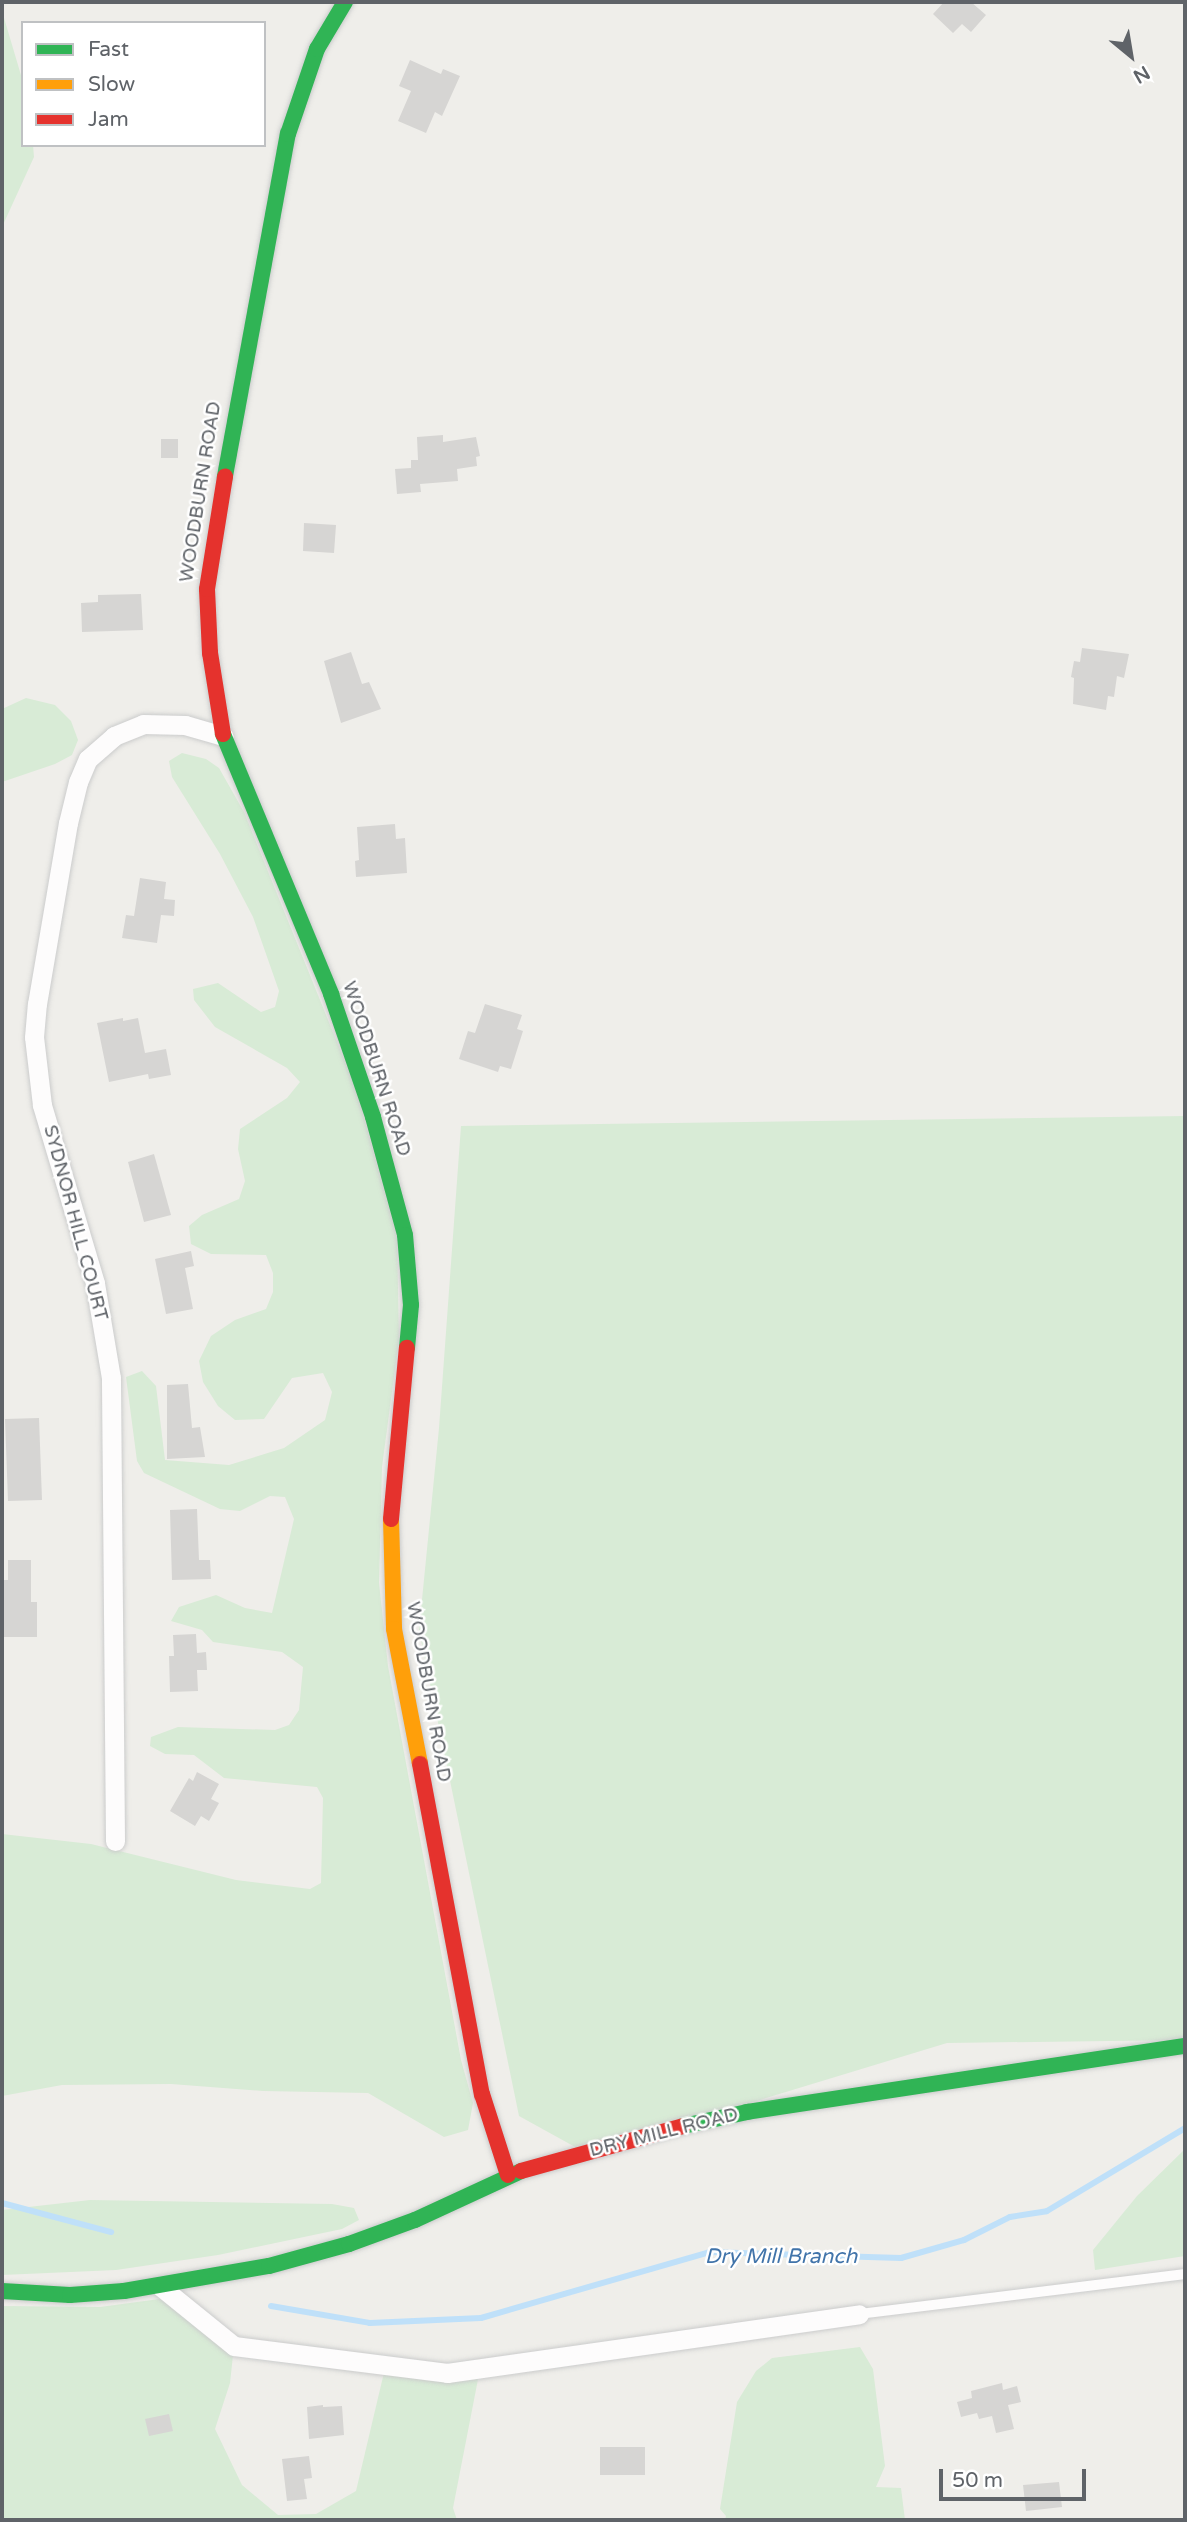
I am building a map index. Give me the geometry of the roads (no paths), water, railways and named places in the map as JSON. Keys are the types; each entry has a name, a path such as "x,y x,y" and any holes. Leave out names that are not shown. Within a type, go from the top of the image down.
{"street":[{"name":"WOODBURN ROAD","path":"345,2 317,49 288,134 237,397 207,589 210,653 223,736 331,994 373,1117 405,1235 411,1305 390,1531 394,1629 482,2094 508,2175"},
{"name":"SYDNOR HILL COURT","path":"115,1841 111,1378 95,1283 42,1105 34,1037 37,1004 68,823 78,782 88,760 114,736 143,724 185,725 223,736"},
{"name":"DRY MILL ROAD","path":"2,2291 70,2295 160,2286 270,2266 349,2244 415,2220 508,2175 657,2132 747,2112 1185,2046"},
{"path":"160,2286 234,2346 447,2373 859,2314"}],"lane":[{"path":"859,2314 1185,2274"}],"waterway":[{"name":"Dry Mill Branch","path":"271,2306 370,2323 481,2318 709,2252 901,2258 964,2240 1010,2217 1047,2211 1185,2128"},
{"name":"Dry Mill Branch","path":"2,2203 111,2232"}]}
